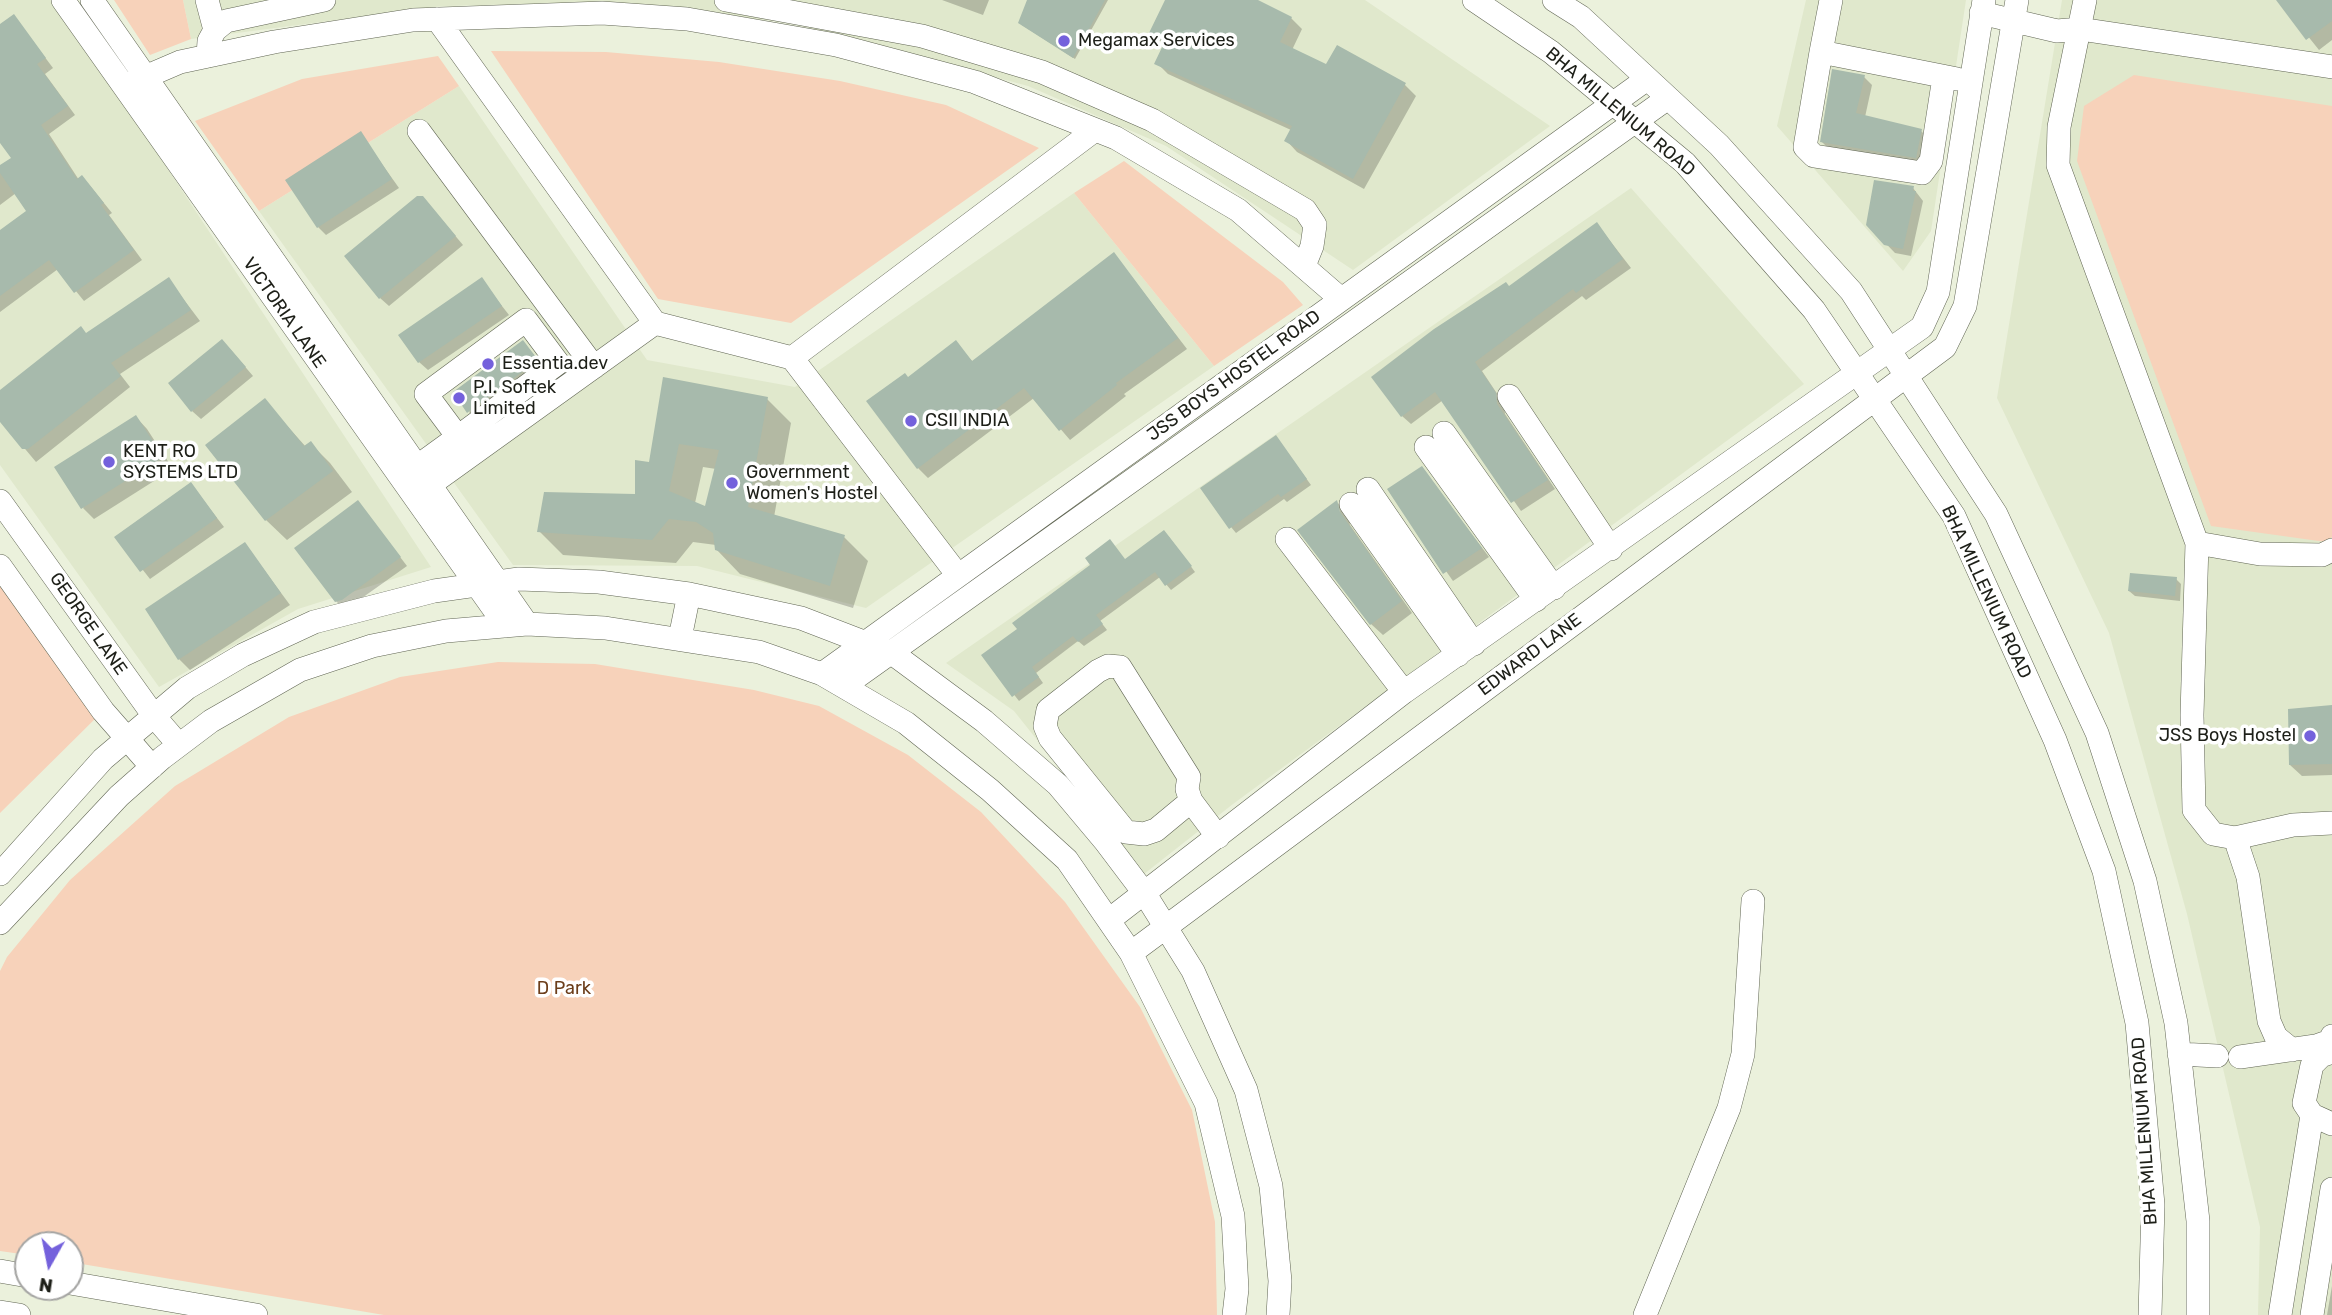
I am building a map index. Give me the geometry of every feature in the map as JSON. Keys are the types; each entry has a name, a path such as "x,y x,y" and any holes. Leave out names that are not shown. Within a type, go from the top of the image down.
{"street":[{"name":"VICTORIA LANE","path":"63,0 516,625"},
{"name":"VICTORIA LANE","path":"92,0 425,475 487,584"},
{"path":"207,0 215,30"},
{"path":"208,56 209,41 215,30 226,21 324,0"},
{"path":"726,0 771,6 922,36 1042,72 1152,120 1305,210 1315,225 1312,246 1304,266"},
{"name":"BHA MILLENIUM ROAD","path":"1475,0 1551,52 1685,163 1814,310 1954,516 2054,740 2104,871 2137,1023 2153,1205 2150,1315"},
{"path":"1831,0 1805,147 1814,156 1923,173 1931,161 1944,77"},
{"path":"2085,0 2059,127 2058,166 2197,543 2192,715 2194,810 2213,834 2235,838 2293,825 2332,823"},
{"path":"1564,3 1719,145 1851,290 1996,514 2097,733 2145,881 2176,1023 2198,1221 2197,1315"},
{"path":"1109,919 1145,894 1404,692 1611,549 1922,327 1938,292 1982,7 2015,9 2057,31 2080,29 2332,67"},
{"name":"EDWARD LANE","path":"1130,953 1945,347 1965,306 2015,9"},
{"path":"124,86 180,62 287,40 413,20 603,13 687,19 836,45 975,82 1116,138 1238,210 1341,299"},
{"path":"437,19 655,323 792,358 957,574"},
{"path":"1821,52 1971,82"},
{"name":"JSS BOYS HOSTEL ROAD","path":"822,674 957,574 1647,79"},
{"name":"JSS BOYS HOSTEL ROAD","path":"845,685 1668,98"},
{"path":"792,358 1095,130"},
{"path":"419,131 594,367"},
{"path":"425,475 458,437 558,363 526,320 426,394 458,437"},
{"path":"425,475 594,367 655,323"},
{"path":"1276,346 1293,367"},
{"path":"1509,396 1611,549"},
{"path":"1435,440 1545,594"},
{"path":"1359,497 1466,649"},
{"name":"GEORGE LANE","path":"0,500 154,716 179,745"},
{"path":"1287,540 1404,692"},
{"path":"2197,543 2260,554 2322,555 2332,550"},
{"path":"0,566 103,711 152,767"},
{"path":"0,874 103,759 187,688 232,662 314,622 434,591 519,579 599,582 689,594 800,618 892,653 984,721 1058,785 1145,894 1193,971 1246,1090 1271,1186 1280,1281 1278,1315"},
{"path":"680,638 689,594"},
{"path":"0,923 110,805 152,767 211,721 300,670 372,646 446,631 516,625 605,628 759,652 845,685 906,723 990,790 1067,860 1130,953 1206,1103 1233,1216 1237,1289 1234,1315"},
{"path":"1191,801 1156,831 1144,834 1126,832 1050,738 1045,726 1048,710 1098,671 1108,666 1120,667 1189,776 1186,789 1191,801 1218,837"},
{"path":"2235,838 2248,877 2269,1021 2276,1037 2292,1050"},
{"path":"1644,1315 1729,1108 1742,1054 1754,901"},
{"path":"2179,1054 2229,1056 2325,1047"},
{"path":"2280,1315 2322,1120 2304,1102 2307,1079 2312,1065 2325,1047"},
{"path":"2312,1315 2332,1189"},
{"path":"84,1285 256,1315"},
{"path":"0,1312 19,1315"}],"shaded area":[{"path":"0,0 56,0 431,567 298,609 159,687 0,465"},
{"path":"183,0 1365,0 1550,126 1353,270 1166,146 1028,86 791,23 606,2 443,6 191,39"},
{"path":"1806,0 1966,0 1931,231 1903,271 1777,126"},
{"path":"2062,0 2332,0 2332,1315 2258,1315 2260,1227 2187,914 2109,633 1997,398"},
{"path":"459,86 647,360 795,387 1074,193 1214,366 866,608 697,566 513,565 259,211"},
{"path":"1631,188 1804,384 1233,804 1144,874 1014,711 946,663"}],"green space":[{"path":"114,0 183,0 191,39 150,55"},
{"path":"491,51 606,52 719,62 840,81 946,105 1039,148 791,323 658,299"},
{"path":"438,56 459,86 259,211 195,121 302,79"},
{"path":"2134,75 2332,106 2332,537 2326,542 2211,526 2077,161 2084,106"},
{"path":"1124,161 1283,282 1303,305 1214,366 1074,193"},
{"path":"0,566 103,711 0,813"},
{"name":"D Park","path":"498,662 595,664 754,690 819,706 908,755 981,812 1065,902 1140,1007 1192,1110 1215,1222 1217,1315 384,1315 84,1264 84,1231 14,1231 14,1253 0,1251 0,971 7,957 70,880 175,786 289,717 400,677"}],"building":[{"name":"Megamax Services","path":"1027,0 1105,0 1073,58 1018,23"},
{"path":"1165,0 1258,0 1292,17 1280,42 1326,64 1337,45 1406,83 1353,179 1284,141 1292,126 1154,64 1165,41 1149,33"},
{"path":"2276,0 2332,0 2332,21 2306,40"},
{"path":"14,14 46,58 37,64 68,106 41,125 77,179 82,175 104,203 101,205 134,250 74,293 49,260 0,296 0,230 26,211 0,173 0,165 11,158 0,143 0,24"},
{"path":"1832,69 1865,75 1856,113 1922,129 1916,158 1820,142"},
{"path":"361,131 392,179 317,228 285,180"},
{"path":"1874,180 1914,186 1913,191 1916,191 1903,249 1884,245 1866,225"},
{"path":"417,196 423,196 456,236 379,299 344,256"},
{"path":"1597,222 1623,259 1576,293 1573,289 1475,362 1496,393 1497,404 1548,480 1511,503 1435,392 1401,417 1371,377 1434,329 1506,282 1509,286"},
{"path":"1114,252 1178,338 1116,383 1117,385 1059,431 1024,388 917,469 866,401 905,373 908,377 956,340 972,361"},
{"path":"169,277 191,310 111,363 121,376 28,449 22,449 0,422 0,390 81,326 86,333"},
{"path":"482,277 502,306 418,363 398,335"},
{"path":"222,339 246,367 191,412 168,383"},
{"path":"523,340 538,360 467,413 453,392"},
{"name":"Government Women's Hostel","path":"663,377 768,397 748,507 845,535 830,586 715,550 713,533 696,522 669,519 652,540 537,532 544,492 635,494 635,460 649,462","holes":["679,444 719,450 705,506 669,491"]},
{"path":"265,398 304,446 311,441 333,471 265,521 205,445"},
{"name":"KENT RO SYSTEMS LTD","path":"136,415 163,457 81,509 54,467"},
{"path":"1276,435 1307,479 1281,497 1278,494 1229,529 1200,488"},
{"path":"1422,466 1482,548 1443,574 1387,489"},
{"path":"191,482 217,518 140,572 114,537"},
{"path":"358,500 401,557 342,600 335,602 294,548"},
{"path":"1337,500 1340,512 1402,601 1370,625 1297,530"},
{"path":"1164,530 1192,566 1165,586 1155,572 1096,615 1103,624 1078,642 1073,636 1032,667 1039,677 1012,697 981,655 1017,629 1012,623 1090,565 1085,558 1110,539 1125,559"},
{"path":"245,542 281,593 178,660 145,609"},
{"path":"2130,573 2177,577 2175,596 2128,591"},
{"name":"JSS Boys Hostel","path":"2332,705 2332,764 2289,765 2288,709"}],"place":[{"name":"Megamax Services","path":"1064,41"},
{"name":"Essentia.dev","path":"488,364"},
{"name":"P.I. Softek Limited","path":"459,398"},
{"name":"CSII INDIA","path":"911,421"},
{"name":"KENT RO SYSTEMS LTD","path":"109,462"},
{"name":"Government Women's Hostel","path":"732,483"},
{"name":"JSS Boys Hostel","path":"2310,736"}]}
